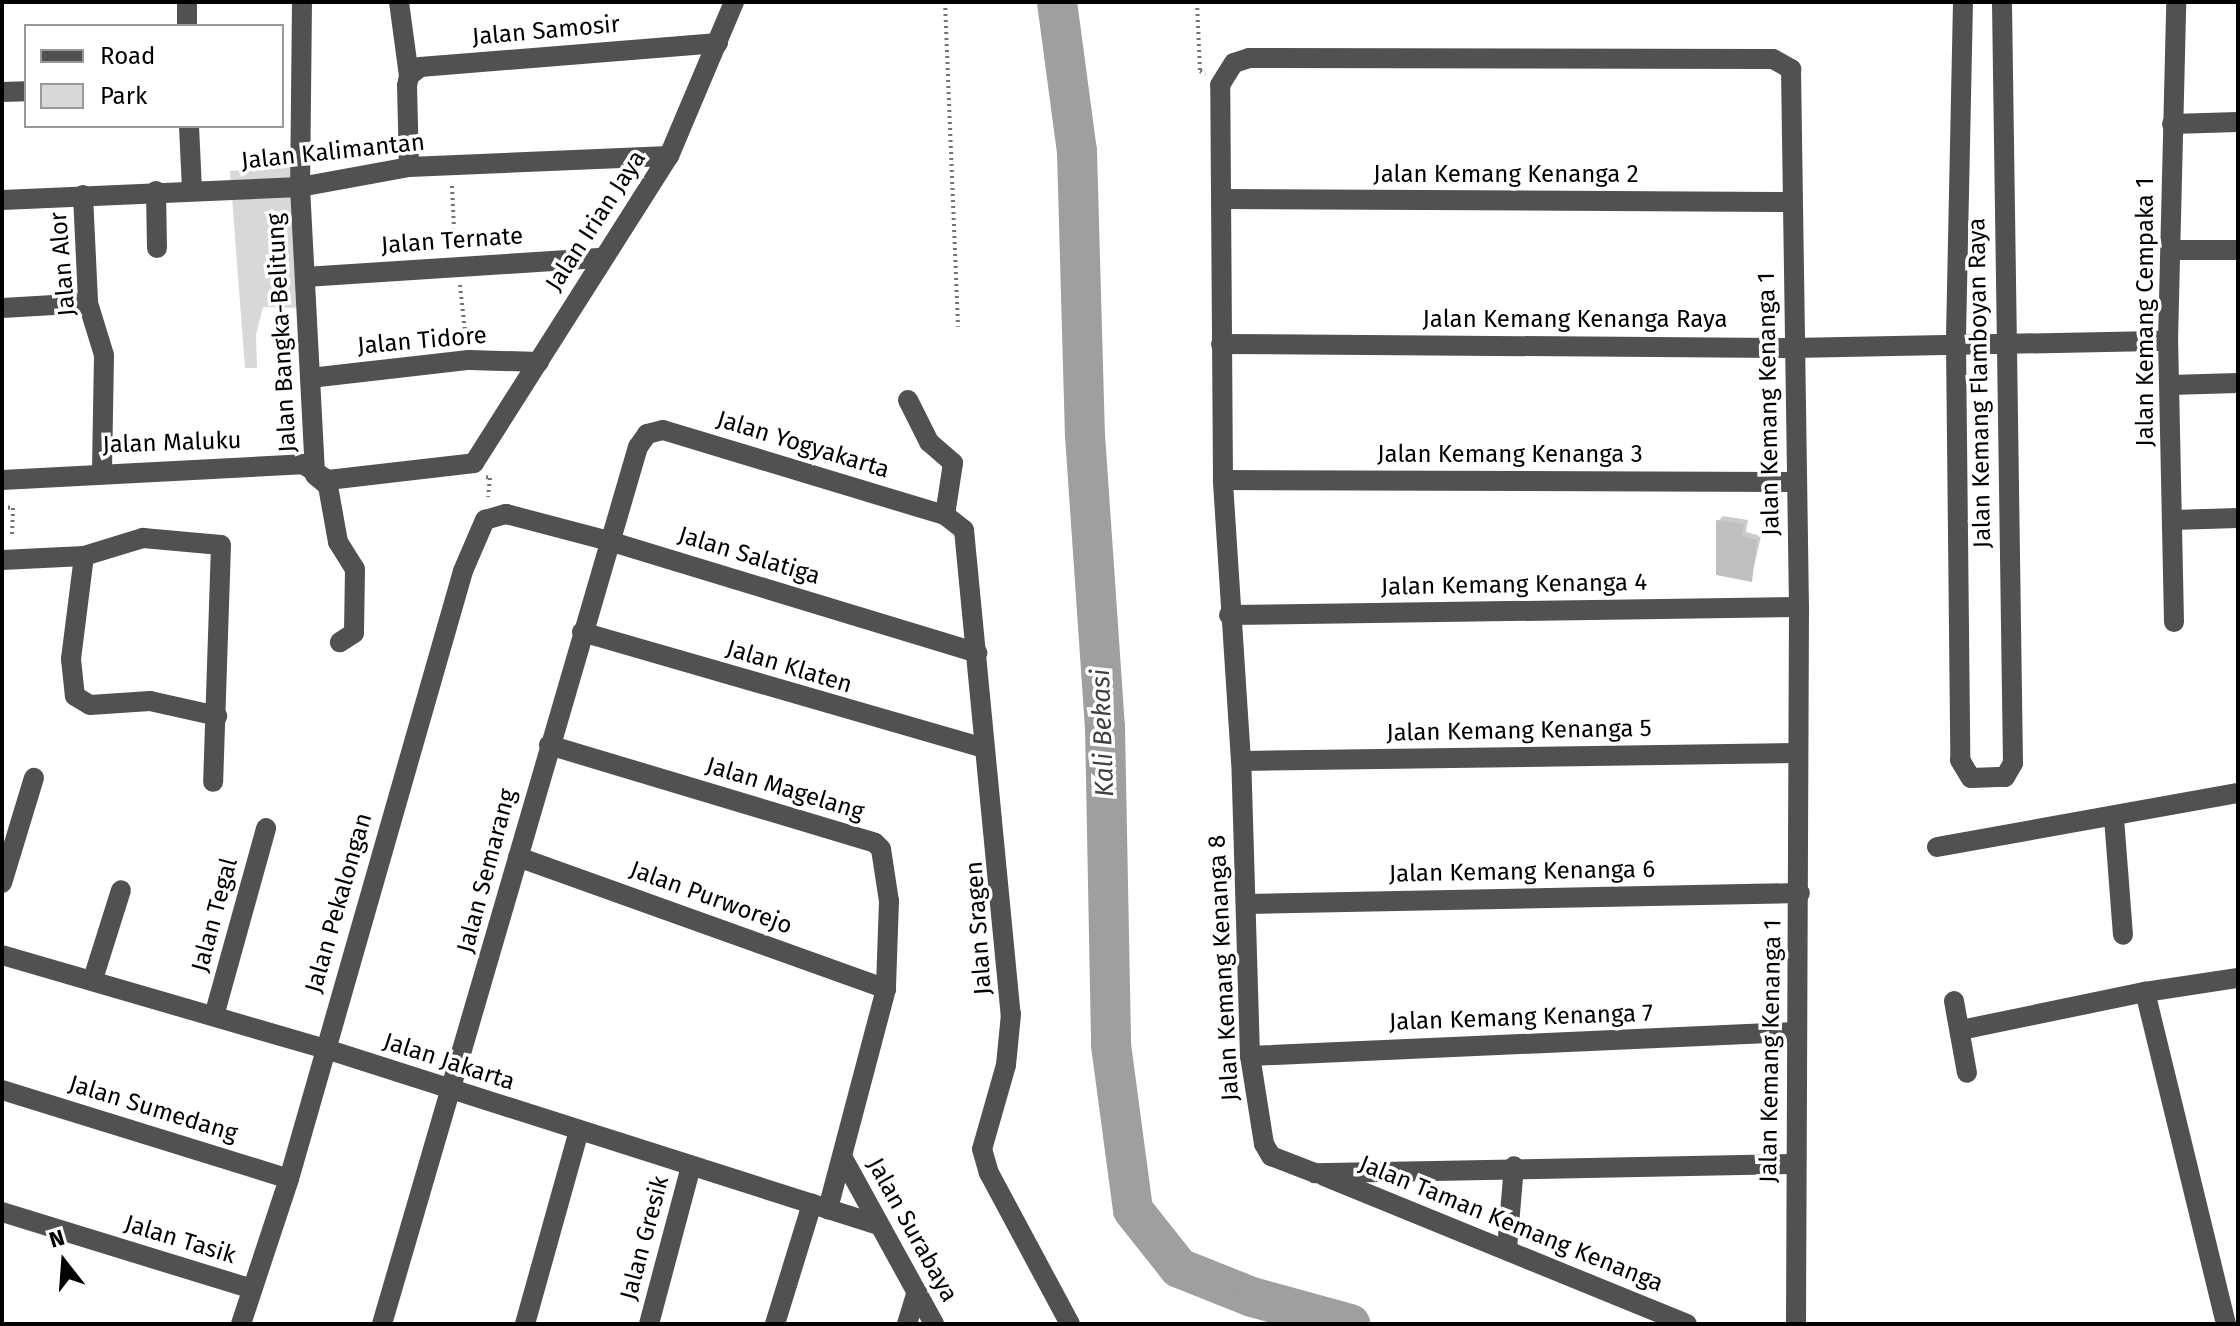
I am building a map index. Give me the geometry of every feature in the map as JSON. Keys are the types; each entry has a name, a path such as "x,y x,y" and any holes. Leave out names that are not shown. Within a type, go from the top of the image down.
{"street":[{"path":"187,2 187,24"},
{"name":"Jalan Bangka-Belitung","path":"302,2 300,187 315,475 328,486 338,542 355,569 354,633 340,642"},
{"path":"399,2 409,76 406,102 409,167"},
{"name":"Jalan Irian Jaya","path":"477,460 669,156 734,2"},
{"name":"Jalan Kemang Flamboyan Raya","path":"1963,2 1956,344 1960,760 1971,778 2005,777 2013,763 2003,343 2002,2"},
{"name":"Jalan Kemang Cempaka 1","path":"2174,622 2168,341 2176,2"},
{"name":"Jalan Samosir","path":"409,76 420,67 718,43"},
{"name":"Jalan Kemang Kenanga 1","path":"1220,85 1234,63 1249,58 1773,59 1791,69 1794,79 1792,348 1799,607 1797,753 1800,893 1794,1032 1796,1324"},
{"path":"1220,85 1221,344"},
{"path":"2,92 24,91"},
{"path":"2172,124 2238,122"},
{"path":"189,128 192,189"},
{"name":"Jalan Kalimantan","path":"2,200 192,189 300,187 409,167 669,156"},
{"path":"156,191 157,248"},
{"name":"Jalan Alor","path":"83,195 88,303 104,355 102,471"},
{"name":"Jalan Kemang Kenanga 2","path":"1222,199 1791,202"},
{"path":"2171,250 2238,250"},
{"name":"Jalan Ternate","path":"305,277 602,258"},
{"path":"2,308 88,303"},
{"name":"Jalan Kemang Kenanga Raya","path":"1221,344 1792,348 2168,341"},
{"name":"Jalan Kemang Kenanga 8","path":"1221,344 1223,480 1229,615 1241,761 1250,1056 1264,1144 1271,1156 1315,1173 1514,1166 1795,1164"},
{"name":"Jalan Tidore","path":"310,378 469,360 539,362"},
{"path":"2170,385 2238,383"},
{"path":"908,400 929,442 954,466 945,515"},
{"name":"Jalan Yogyakarta","path":"647,434 663,430 945,515"},
{"name":"Jalan Semarang","path":"382,1324 454,1092 549,745 609,541 638,447 647,434"},
{"name":"Jalan Maluku","path":"2,480 102,471 303,464 315,475 328,480 477,460"},
{"name":"Jalan Kemang Kenanga 3","path":"1223,480 1796,482"},
{"name":"Jalan Salatiga","path":"485,520 506,514 609,541 977,653"},
{"name":"Jalan Sragen","path":"945,515 959,522 968,546 983,748 998,845 1011,1014 1006,1065 982,1149 984,1163 1070,1324"},
{"path":"2173,520 2238,518"},
{"name":"Jalan Pekalongan","path":"241,1324 289,1179 373,870 463,571 485,520"},
{"path":"7,559 84,556 143,538 221,545 213,782"},
{"path":"84,556 71,659 75,696 90,705 150,701 217,716"},
{"name":"Jalan Kemang Kenanga 4","path":"1229,615 1799,607"},
{"name":"Jalan Klaten","path":"582,632 983,748"},
{"name":"Jalan Magelang","path":"549,745 875,843 883,857 889,901 886,989 844,1160 820,1207 775,1324"},
{"name":"Jalan Kemang Kenanga 5","path":"1241,761 1797,753"},
{"path":"2,883 34,778"},
{"path":"1937,847 2114,818 2238,793"},
{"path":"2114,818 2123,935"},
{"name":"Jalan Tegal","path":"214,1016 266,828"},
{"name":"Jalan Purworejo","path":"518,857 886,989"},
{"path":"93,979 121,890"},
{"name":"Jalan Kemang Kenanga 6","path":"1246,904 1800,893"},
{"name":"Jalan Jakarta","path":"2,955 326,1049 878,1225"},
{"path":"1961,1030 2145,992 2238,978"},
{"path":"2145,992 2226,1324"},
{"path":"1954,1001 1967,1073"},
{"name":"Jalan Kemang Kenanga 7","path":"1250,1056 1794,1032"},
{"name":"Jalan Sumedang","path":"2,1090 289,1179"},
{"path":"525,1324 579,1130"},
{"name":"Jalan Surabaya","path":"844,1160 934,1324"},
{"name":"Jalan Gresik","path":"649,1324 691,1166"},
{"path":"1507,1249 1514,1166"},
{"name":"Jalan Taman Kemang Kenanga","path":"1315,1173 1687,1324"},
{"name":"Jalan Tasik","path":"2,1212 252,1289"},
{"path":"907,1324 917,1291"}],"path":[{"path":"945,2 958,327"},
{"path":"1197,2 1200,71 1220,85"},
{"path":"477,460 475,473 490,478 485,520"},
{"path":"2,507 13,508 7,559"},
{"path":"2,599 2,651"},
{"path":"2,672 2,710"}],"green space":[{"path":"304,166 311,308 263,307 256,335 257,368 245,368 230,171"}],"building":[{"path":"1716,520 1744,524 1742,536 1757,540 1752,582 1716,575"}],"waterway":[{"name":"Kali Bekasi","path":"1057,2 1077,151 1085,435 1105,727 1111,1045 1133,1210 1179,1268 1252,1297 1350,1324"}]}
